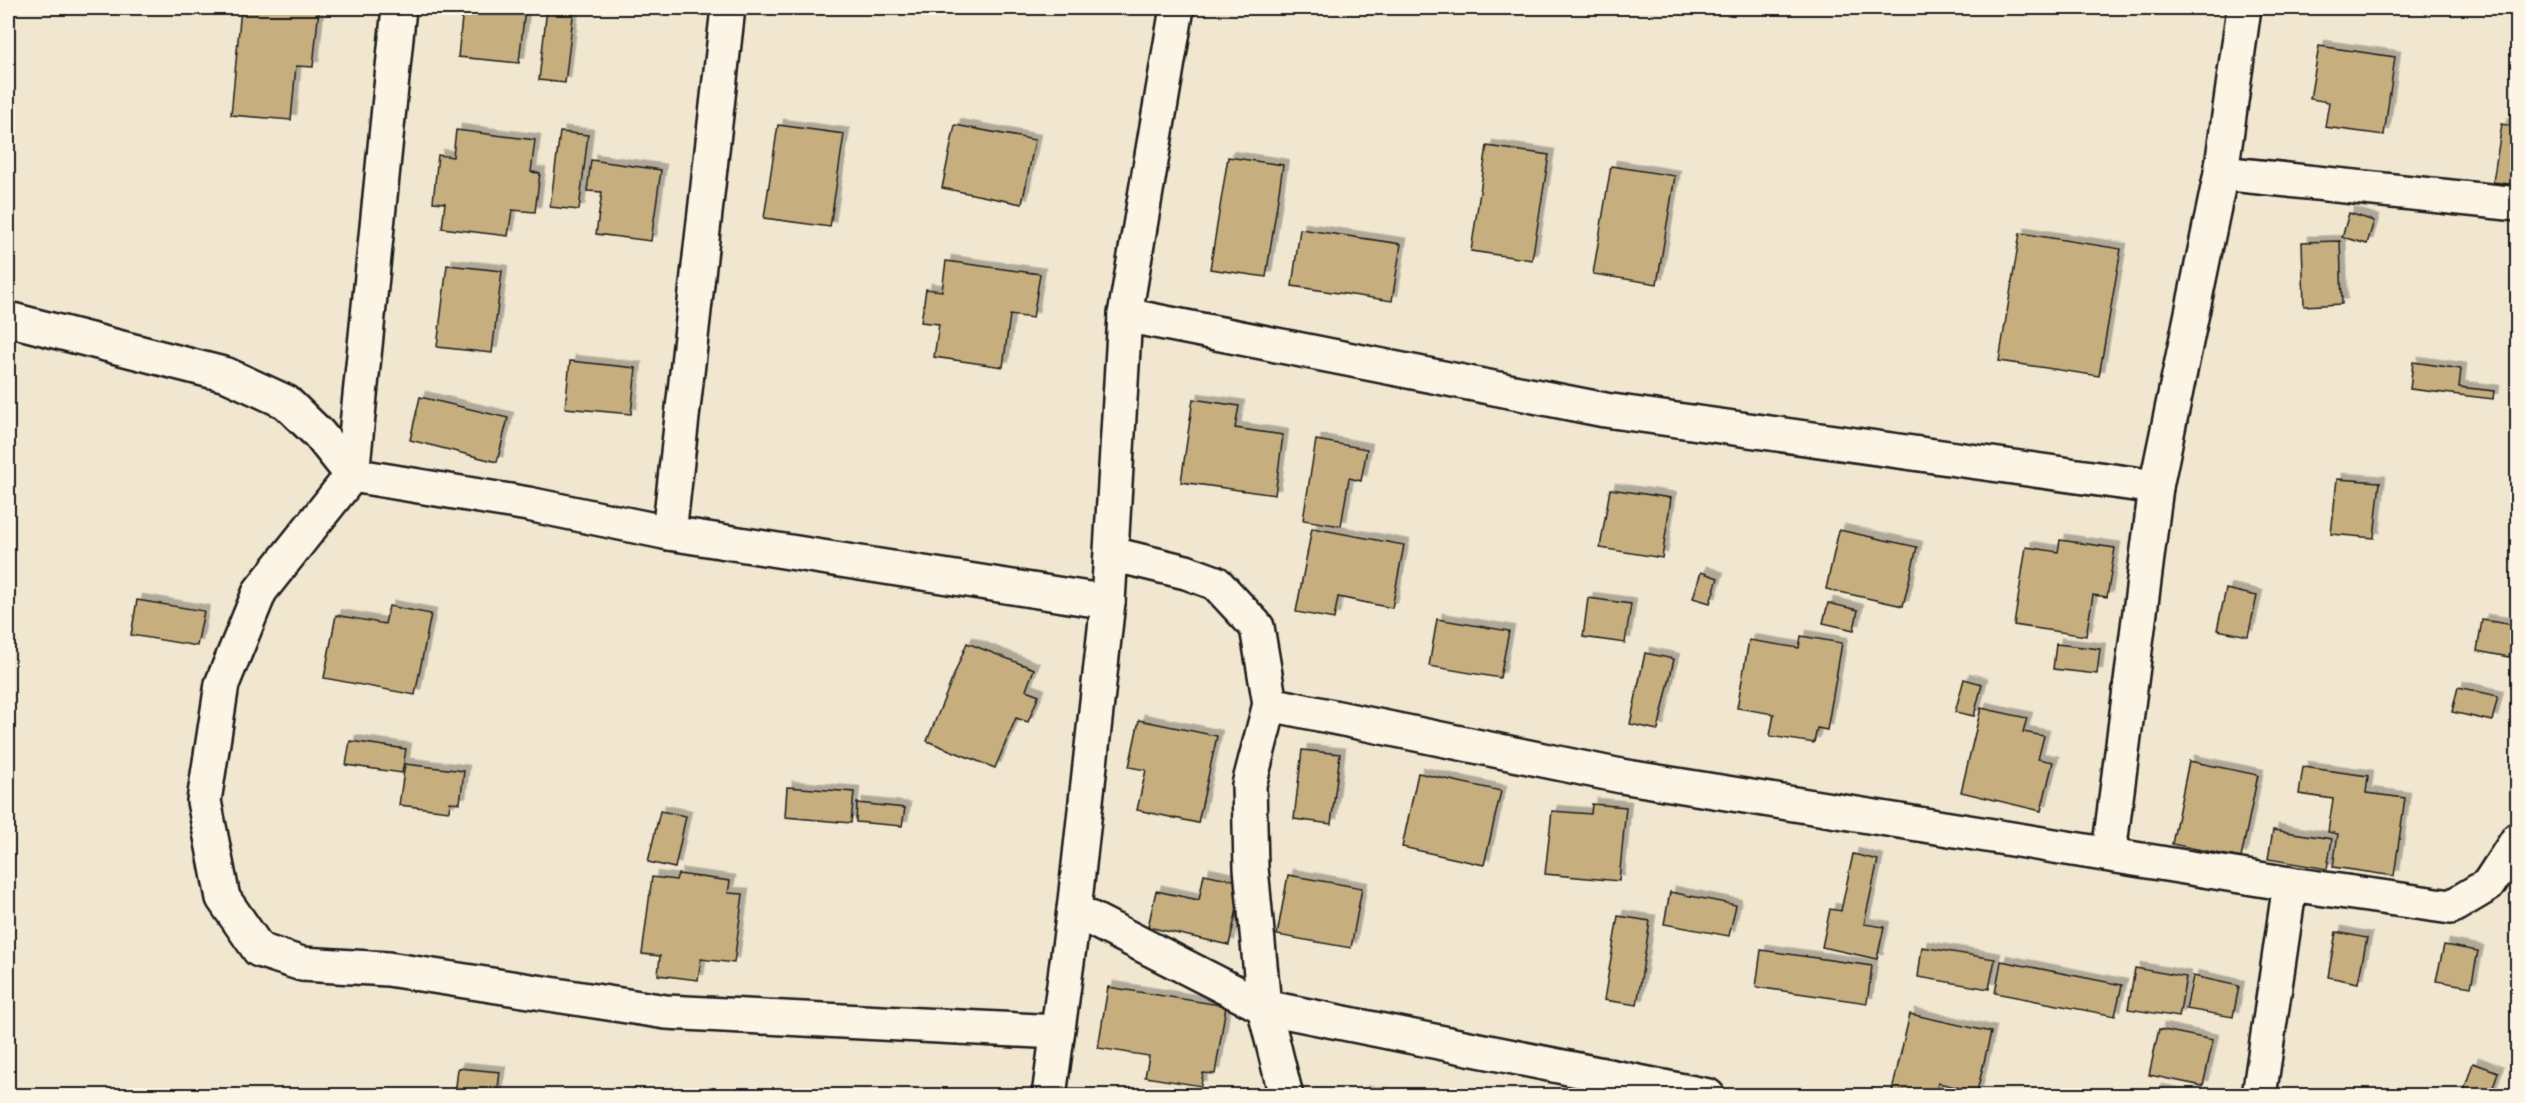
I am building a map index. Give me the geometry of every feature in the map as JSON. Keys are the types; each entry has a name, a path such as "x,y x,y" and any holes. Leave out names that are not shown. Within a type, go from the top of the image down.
{"street":[{"path":"399,8 352,475 260,591 222,684 204,801 223,898 259,950 302,964 388,969 666,1012 1057,1032"},
{"path":"669,533 728,8"},
{"path":"1049,1095 1074,910 1108,602 1125,315 1177,8"},
{"path":"2109,853 2156,488 2221,173 2244,8"},
{"path":"2221,173 2517,204"},
{"path":"1125,315 1605,410 2156,488"},
{"path":"8,319 227,375 286,402 319,434 352,475 528,504 669,533 1108,602"},
{"path":"1112,554 1186,572 1216,583 1257,627 1270,704 1249,784 1251,868 1264,1007 1286,1095"},
{"path":"1270,704 1621,776 2290,884 2451,907 2488,885 2517,839"},
{"path":"2259,1095 2290,884"},
{"path":"1074,910 1264,1007 1708,1095"}],"building":[{"path":"241,8 319,8 313,67 296,66 291,120 231,115"},
{"path":"463,8 525,8 519,63 458,57"},
{"path":"547,8 574,8 565,83 539,80"},
{"path":"2319,46 2395,57 2384,135 2325,127 2329,102 2310,99"},
{"path":"2502,124 2518,127 2518,185 2493,182"},
{"path":"778,125 844,134 830,227 764,218"},
{"path":"955,125 1035,140 1022,204 942,188"},
{"path":"456,130 535,140 531,172 540,173 535,212 512,210 508,236 442,228 445,203 433,202 438,155 453,157"},
{"path":"560,132 588,135 579,210 550,207"},
{"path":"1487,146 1549,155 1532,260 1471,251"},
{"path":"1228,157 1283,165 1266,277 1210,269"},
{"path":"591,160 661,170 651,241 596,234 602,192 587,191"},
{"path":"1611,166 1675,176 1657,284 1593,274"},
{"path":"2349,213 2374,221 2367,244 2342,237"},
{"path":"1300,229 1401,244 1392,301 1292,286"},
{"path":"2020,233 2121,249 2099,376 1999,361"},
{"path":"2340,241 2342,304 2304,306 2302,242"},
{"path":"946,261 1040,274 1033,318 1010,315 1003,367 934,357 939,324 921,322 926,289 942,291"},
{"path":"447,265 502,271 492,353 437,347"},
{"path":"570,361 636,368 631,414 565,408"},
{"path":"2413,362 2461,369 2459,387 2494,391 2493,399 2410,389"},
{"path":"420,397 508,418 497,462 410,440"},
{"path":"1193,399 1239,406 1235,428 1283,435 1275,495 1181,482"},
{"path":"1316,440 1367,449 1361,481 1349,478 1341,526 1303,520"},
{"path":"2337,479 2380,482 2374,538 2331,534"},
{"path":"1610,489 1671,498 1662,558 1600,548"},
{"path":"1312,528 1404,545 1392,608 1338,597 1334,619 1296,612"},
{"path":"1839,530 1917,547 1903,606 1826,589"},
{"path":"2060,540 2115,548 2107,597 2093,595 2086,636 2014,625 2026,547 2058,552"},
{"path":"1701,572 1718,578 1710,603 1693,598"},
{"path":"2226,589 2257,596 2248,636 2217,630"},
{"path":"1588,598 1631,604 1625,643 1583,637"},
{"path":"137,600 204,611 197,646 131,635"},
{"path":"1828,603 1858,610 1854,630 1823,623"},
{"path":"389,606 431,614 415,695 324,678 336,615 385,624"},
{"path":"1437,619 1509,631 1500,678 1429,666"},
{"path":"2482,620 2515,625 2509,657 2477,651"},
{"path":"1801,636 1842,643 1827,730 1817,728 1814,743 1770,736 1774,714 1737,708 1749,640 1799,648"},
{"path":"967,643 1034,669 1026,690 1039,695 1028,722 1016,718 995,768 927,741"},
{"path":"2056,644 2100,649 2097,674 2053,669"},
{"path":"1645,653 1674,659 1658,730 1630,724"},
{"path":"1964,679 1982,684 1974,716 1955,712"},
{"path":"2458,687 2498,696 2492,721 2452,712"},
{"path":"1981,708 2027,718 2023,732 2044,736 2038,759 2053,762 2041,811 1961,792"},
{"path":"1139,720 1217,736 1198,823 1137,810 1146,770 1129,767"},
{"path":"350,741 406,749 402,773 346,765"},
{"path":"1302,750 1340,754 1331,824 1294,819"},
{"path":"2189,761 2258,775 2241,858 2172,844"},
{"path":"405,764 464,771 460,803 450,802 449,811 399,805"},
{"path":"2303,767 2368,776 2366,793 2405,798 2394,876 2333,867 2338,834 2328,832 2333,799 2299,794"},
{"path":"1418,773 1501,791 1484,865 1402,847"},
{"path":"787,787 854,792 851,823 785,817"},
{"path":"857,803 905,808 902,826 856,822"},
{"path":"1592,804 1626,807 1619,881 1545,874 1552,811 1591,814"},
{"path":"660,811 686,816 675,868 648,862"},
{"path":"2273,830 2332,839 2327,869 2268,859"},
{"path":"1853,854 1878,860 1864,924 1884,927 1877,959 1822,947 1830,909 1841,911"},
{"path":"678,874 730,881 728,893 743,894 734,963 701,959 698,980 658,975 660,956 642,954 652,877 676,880"},
{"path":"1204,874 1243,882 1229,945 1148,927 1156,891 1199,900"},
{"path":"1288,875 1362,888 1351,948 1277,935"},
{"path":"1670,892 1736,905 1729,936 1664,924"},
{"path":"1618,916 1650,921 1637,1005 1604,1000"},
{"path":"2336,932 2367,938 2358,983 2328,977"},
{"path":"2444,945 2478,951 2471,987 2436,981"},
{"path":"1922,947 1995,959 1989,989 1918,977"},
{"path":"1761,950 1872,966 1867,1003 1756,987"},
{"path":"2001,961 2122,985 2115,1016 1995,993"},
{"path":"2135,968 2186,977 2179,1017 2128,1009"},
{"path":"2193,976 2239,986 2233,1017 2186,1009"},
{"path":"1108,987 1226,1006 1215,1074 1203,1073 1201,1086 1145,1077 1149,1056 1098,1048"},
{"path":"1910,1014 1991,1032 1977,1092 1938,1083 1935,1096 1891,1095"},
{"path":"2159,1029 2213,1040 2203,1086 2149,1075"},
{"path":"2518,1047 2518,1079 2512,1078"},
{"path":"2473,1063 2498,1072 2490,1096 2462,1096"},
{"path":"458,1068 500,1072 497,1096 455,1096"},
{"path":"2156,1090 2188,1096 2155,1096"},
{"path":"1362,1092 1428,1096 1362,1096"}]}
